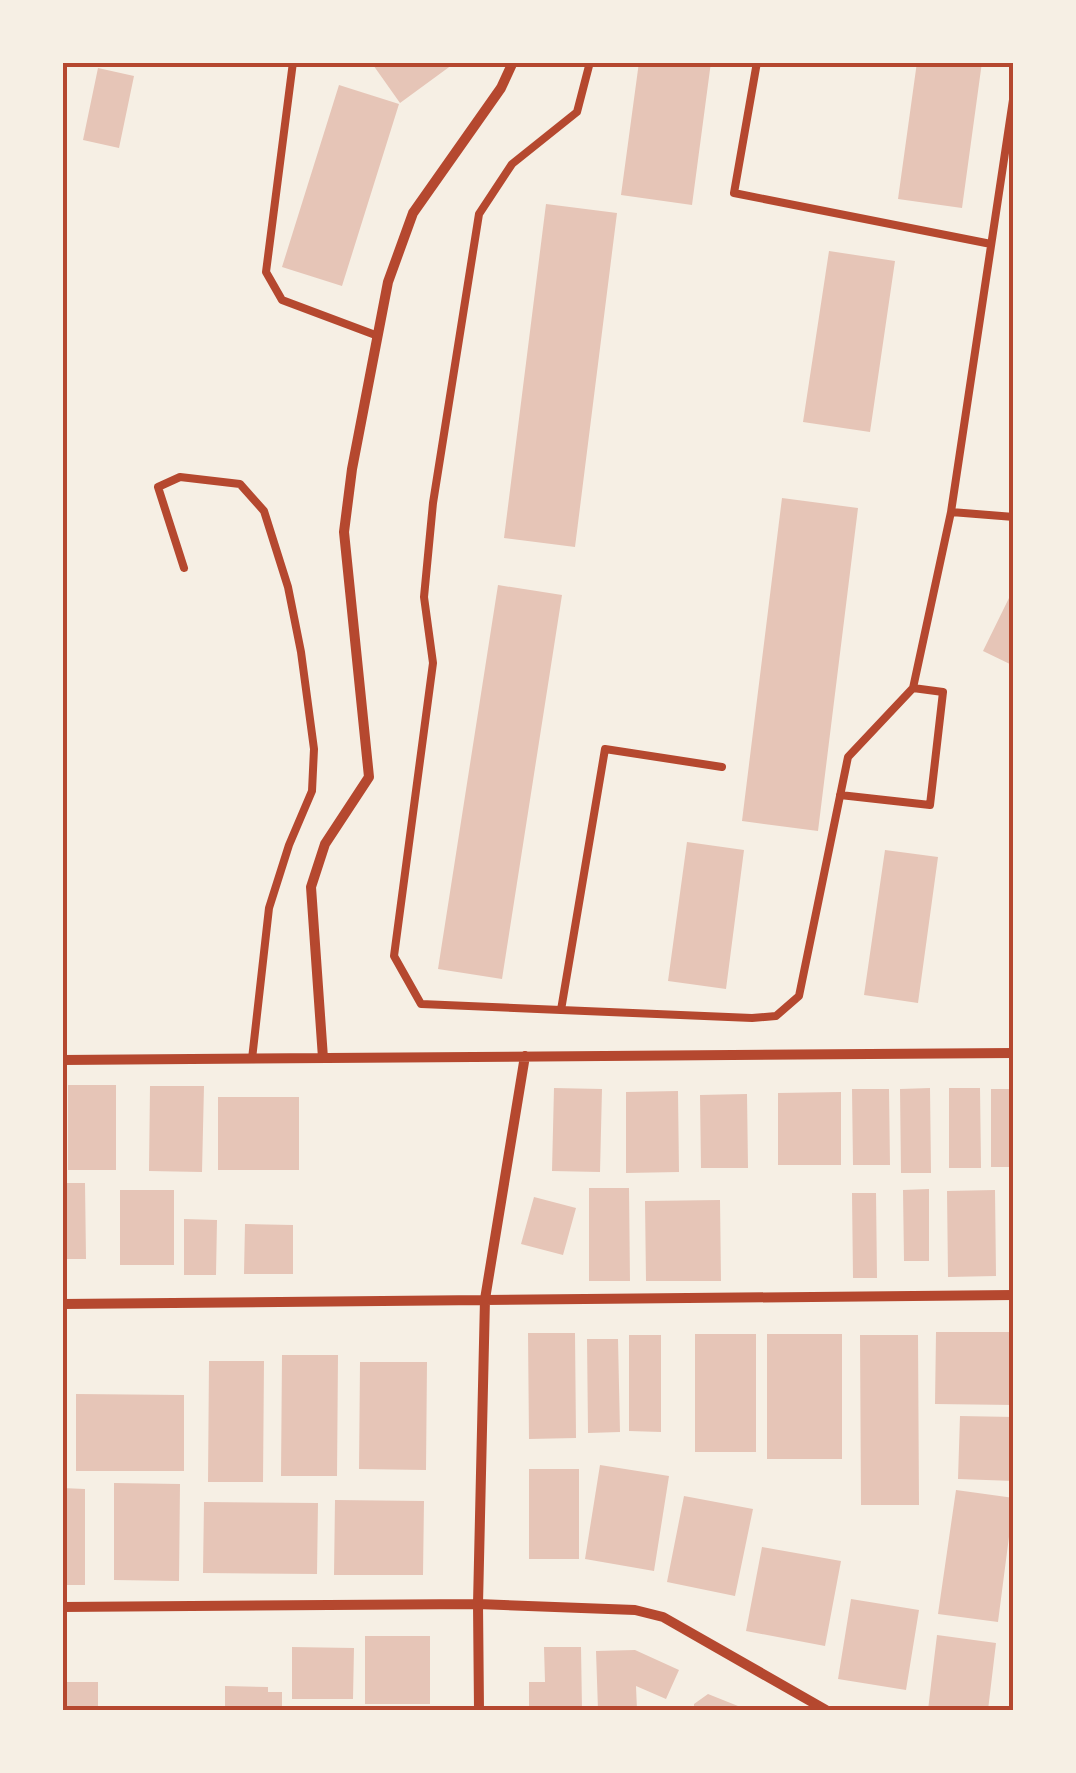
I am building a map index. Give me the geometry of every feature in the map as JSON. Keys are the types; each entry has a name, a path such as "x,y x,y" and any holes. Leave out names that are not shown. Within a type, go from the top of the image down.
{"street":[{"path":"323,1058 312,887 325,844 369,777 344,532 352,469 388,282 413,213 501,88 514,62"},
{"path":"62,1060 1014,1053"},
{"path":"479,1710 485,1299 525,1056"},
{"path":"62,1304 1014,1295"},
{"path":"62,1607 478,1604 635,1610 662,1617 826,1710"}],"lane":[{"path":"293,62 266,272 282,300 378,336"},
{"path":"590,62 578,112 512,164 478,214 433,504 424,597 433,664 394,956 421,1004 752,1018 776,1016 798,996 848,757 913,688 952,512 1014,93"},
{"path":"757,62 734,194 991,244"},
{"path":"184,568 158,486 180,477 240,484 264,511 283,572 311,710 312,792 288,845 269,908 252,1059"},
{"path":"952,512 1014,517"},
{"path":"840,795 930,806 943,692 913,688"},
{"path":"561,1010 605,749 722,767"}],"building":[{"path":"371,62 456,62 400,103"},
{"path":"639,62 711,62 692,205 621,195"},
{"path":"917,62 982,62 962,208 898,199"},
{"path":"98,68 134,76 119,148 83,140"},
{"path":"339,85 399,104 342,286 282,267"},
{"path":"546,204 617,213 575,547 504,538"},
{"path":"829,251 895,261 870,432 803,422"},
{"path":"782,498 858,508 818,831 742,821"},
{"path":"498,585 562,595 502,979 438,969"},
{"path":"1009,598 1014,600 1014,666 983,651"},
{"path":"687,842 744,850 726,989 668,981"},
{"path":"885,850 938,857 918,1003 864,995"},
{"path":"68,1085 116,1085 116,1170 68,1170"},
{"path":"150,1086 204,1086 202,1172 149,1171"},
{"path":"554,1088 602,1089 600,1172 552,1171"},
{"path":"930,1088 931,1173 901,1173 900,1089"},
{"path":"949,1088 980,1088 981,1168 949,1168"},
{"path":"852,1089 889,1089 890,1165 853,1165"},
{"path":"991,1089 1014,1089 1014,1167 991,1167"},
{"path":"678,1091 679,1172 626,1173 626,1092"},
{"path":"841,1092 841,1165 778,1165 778,1093"},
{"path":"747,1094 748,1168 701,1168 700,1095"},
{"path":"218,1097 299,1097 299,1170 218,1170"},
{"path":"62,1183 85,1183 86,1259 62,1259"},
{"path":"589,1188 629,1188 630,1281 589,1281"},
{"path":"929,1189 929,1261 904,1261 903,1190"},
{"path":"120,1190 174,1190 174,1265 120,1265"},
{"path":"995,1190 996,1276 948,1277 947,1191"},
{"path":"852,1193 876,1193 877,1278 853,1278"},
{"path":"534,1197 576,1208 563,1255 521,1244"},
{"path":"720,1200 721,1281 646,1281 645,1201"},
{"path":"184,1219 217,1220 216,1275 184,1275"},
{"path":"245,1224 293,1225 293,1274 244,1274"},
{"path":"936,1332 1014,1332 1014,1405 935,1404"},
{"path":"528,1333 575,1333 576,1438 529,1439"},
{"path":"695,1334 756,1334 756,1452 695,1452"},
{"path":"767,1334 842,1334 842,1459 767,1459"},
{"path":"629,1335 661,1335 661,1432 629,1431"},
{"path":"860,1335 918,1335 919,1505 861,1505"},
{"path":"587,1339 618,1339 620,1432 588,1433"},
{"path":"282,1355 338,1355 337,1476 281,1476"},
{"path":"209,1361 264,1361 263,1482 208,1482"},
{"path":"360,1362 427,1362 426,1470 359,1469"},
{"path":"76,1394 184,1395 184,1471 76,1471"},
{"path":"960,1416 1014,1417 1014,1481 958,1479"},
{"path":"600,1465 669,1476 654,1571 585,1559"},
{"path":"529,1469 579,1469 579,1559 529,1559"},
{"path":"114,1483 180,1484 179,1581 114,1580"},
{"path":"62,1488 85,1489 85,1585 62,1585"},
{"path":"956,1490 1014,1498 998,1622 938,1614"},
{"path":"684,1496 753,1509 735,1596 667,1582"},
{"path":"335,1500 424,1501 423,1575 334,1575"},
{"path":"204,1502 318,1503 317,1574 203,1573"},
{"path":"762,1547 841,1561 825,1646 746,1631"},
{"path":"851,1599 919,1610 906,1690 838,1679"},
{"path":"937,1635 996,1643 988,1710 928,1710"},
{"path":"365,1636 430,1636 430,1704 365,1704"},
{"path":"292,1647 354,1648 353,1699 292,1699"},
{"path":"544,1647 581,1647 582,1710 529,1710 529,1682 545,1682"},
{"path":"635,1650 679,1670 666,1699 636,1686 637,1710 598,1710 596,1651"},
{"path":"62,1682 98,1682 98,1710 62,1710"},
{"path":"225,1686 268,1687 268,1692 282,1692 282,1710 225,1710"},
{"path":"708,1694 748,1710 694,1710 694,1704"}]}
